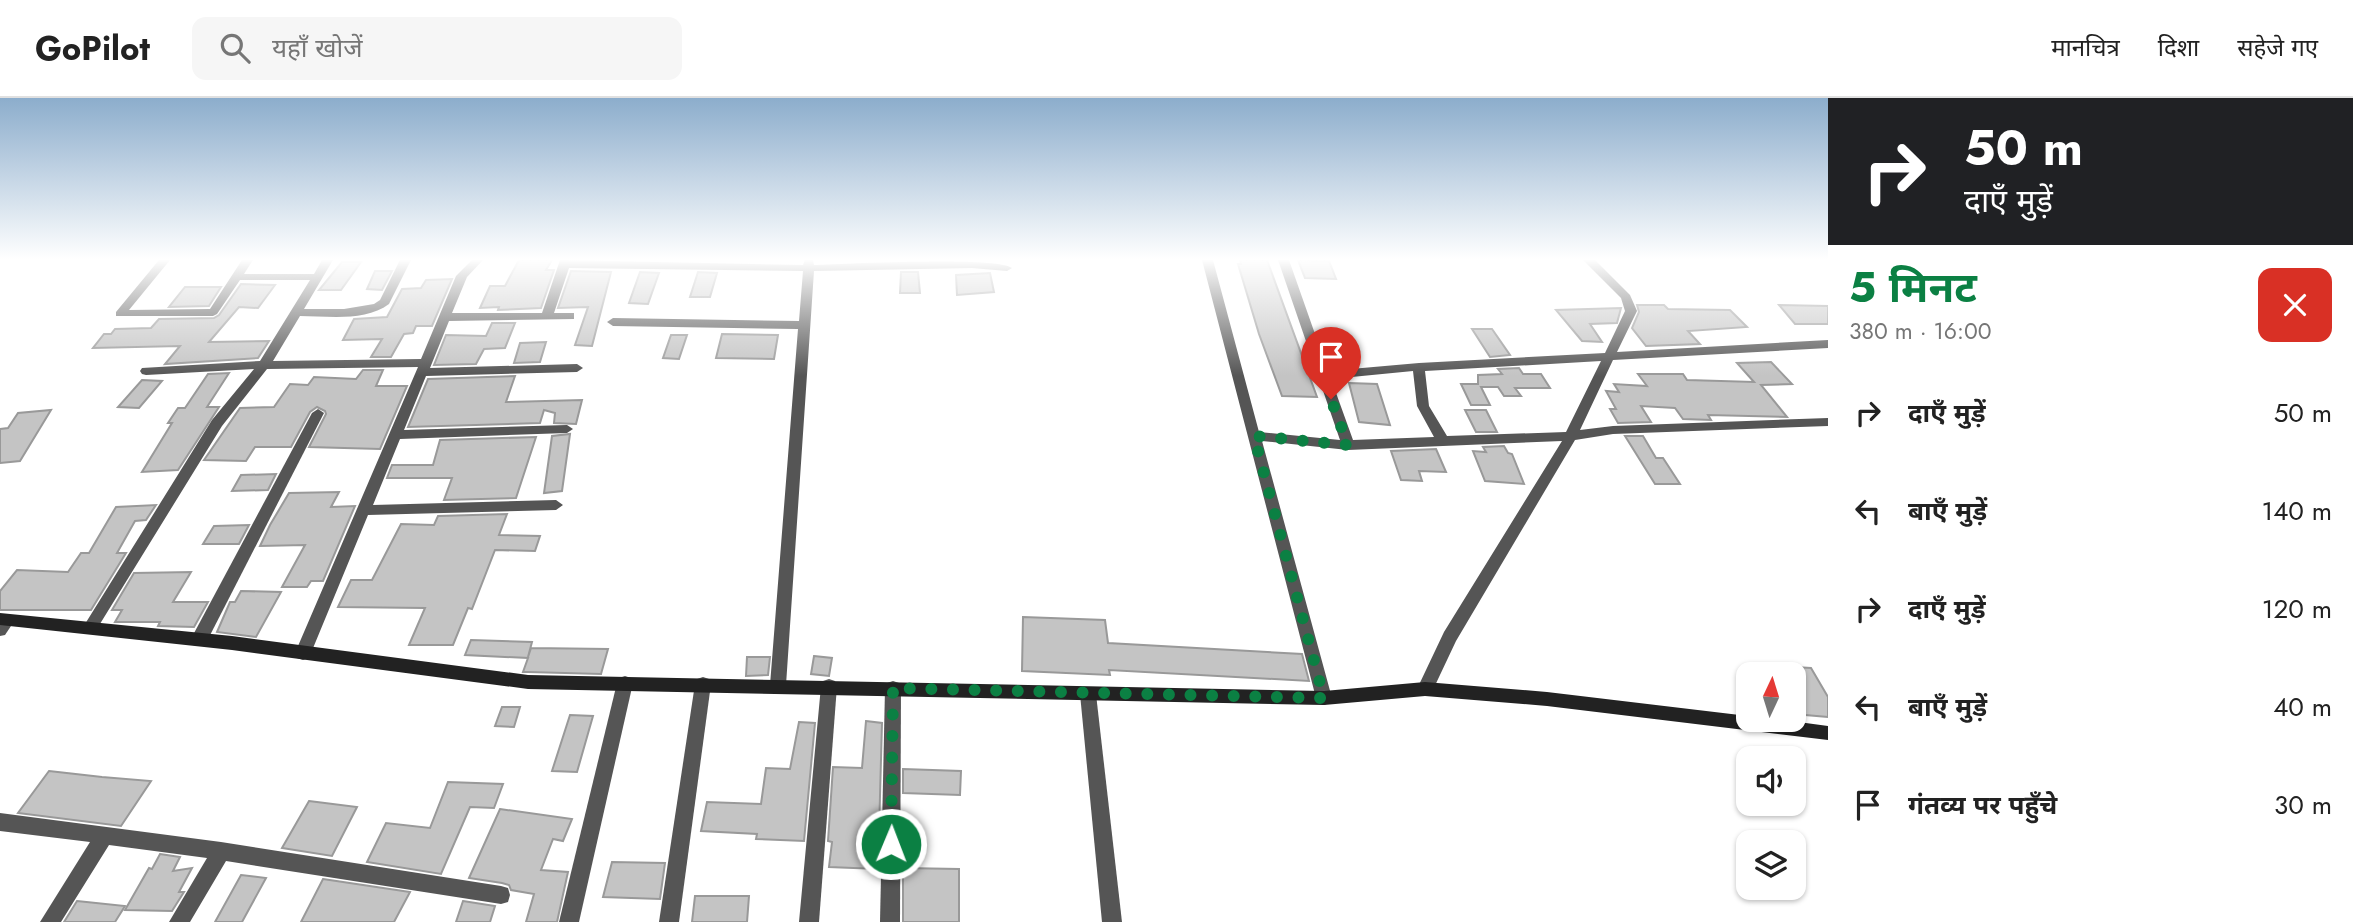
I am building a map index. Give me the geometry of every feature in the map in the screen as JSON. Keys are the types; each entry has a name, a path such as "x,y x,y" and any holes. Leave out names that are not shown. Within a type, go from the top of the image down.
{"street":[{"path":"133,298 120,314 213,312 222,298"},
{"path":"90,628 217,422 264,365 305,298"},
{"path":"297,312 368,311 379,308 387,298"},
{"path":"303,653 453,298"},
{"path":"547,316 553,298"},
{"path":"778,685 805,298"},
{"path":"1217,298 1324,698"},
{"path":"1296,298 1348,445"},
{"path":"1425,689 1450,636 1571,436 1631,311 1627,298"},
{"path":"446,317 570,316"},
{"path":"613,322 803,325"},
{"path":"1323,376 1419,367 1828,344"},
{"path":"146,371 264,365 577,368"},
{"path":"1419,367 1423,407 1442,440"},
{"path":"199,640 318,413"},
{"path":"1254,436 1348,445 1571,436 1613,430 1828,422"},
{"path":"396,435 567,429"},
{"path":"364,510 556,505"},
{"path":"2,623 90,628 199,640 528,682 1324,698 1425,689 1547,699 1828,733"},
{"path":"569,922 625,683"},
{"path":"669,922 703,684"},
{"path":"809,922 829,687"},
{"path":"890,922 893,688"},
{"path":"1088,694 1112,922"},
{"path":"0,822 220,851 501,895"},
{"path":"50,922 104,836"},
{"path":"179,922 220,851"}],"building":[{"path":"176,298 214,298 209,306 169,307"},
{"path":"231,298 265,298 258,308 239,307 209,342 269,341 258,358 165,364 180,346 93,348 104,334 111,334 115,329 151,328 159,319 214,318"},
{"path":"397,298 444,298 432,326 416,326 413,333 404,334 391,357 371,357 382,339 343,340 354,319 387,317"},
{"path":"484,298 544,298 541,308 480,308"},
{"path":"561,298 604,298 592,346 575,345 588,307 558,308"},
{"path":"631,298 650,298 648,304 629,303"},
{"path":"1248,298 1281,298 1317,397 1282,396"},
{"path":"1637,305 1664,305 1668,309 1730,310 1747,327 1688,331 1700,344 1646,346 1632,328 1639,312"},
{"path":"1779,305 1828,306 1828,324 1795,324"},
{"path":"1621,308 1617,323 1590,324 1602,342 1582,341 1556,310"},
{"path":"492,323 515,323 505,348 484,349 476,364 434,365 446,335 486,336"},
{"path":"1472,329 1492,329 1510,355 1490,357"},
{"path":"722,334 778,335 774,359 716,358"},
{"path":"671,335 687,335 679,359 663,358"},
{"path":"546,342 540,362 514,363 520,343"},
{"path":"1771,362 1792,384 1761,385 1787,417 1708,415 1711,420 1683,419 1675,408 1641,406 1651,422 1618,423 1610,409 1616,409 1606,391 1619,392 1614,384 1647,386 1638,374 1683,374 1687,380 1754,382 1737,363"},
{"path":"1519,368 1523,374 1541,374 1550,388 1515,388 1521,396 1504,396 1498,387 1481,387 1490,405 1471,405 1461,384 1478,384 1478,375 1502,374 1498,369"},
{"path":"363,370 383,370 376,386 407,386 380,449 309,447 326,414 317,407 310,412 291,447 255,447 246,461 204,460 240,408 274,407 290,384 308,385 314,377 356,379"},
{"path":"229,373 207,407 219,407 178,470 142,472 172,423 168,423 178,408 185,408 208,374"},
{"path":"515,376 506,402 582,400 576,424 554,423 555,413 544,410 540,423 408,427 428,379"},
{"path":"142,380 162,381 139,408 118,407"},
{"path":"1349,383 1377,384 1390,425 1359,422"},
{"path":"51,410 20,461 0,463 0,429 8,428 18,413"},
{"path":"1465,410 1486,410 1497,432 1476,432"},
{"path":"570,434 562,491 544,493 552,436"},
{"path":"1625,436 1643,436 1656,458 1663,458 1680,484 1655,484"},
{"path":"536,437 516,498 444,500 452,478 387,478 392,465 433,465 440,440"},
{"path":"1504,446 1508,453 1512,454 1524,484 1485,481 1473,451 1486,452 1483,447"},
{"path":"1436,449 1446,472 1419,471 1422,481 1401,480 1391,451"},
{"path":"276,474 268,490 232,491 241,475"},
{"path":"339,492 331,507 355,506 323,581 311,581 307,587 282,587 305,545 260,546 289,493"},
{"path":"156,505 146,520 135,521 117,553 126,553 91,610 0,610 0,591 17,570 68,572 81,553 89,553 116,507"},
{"path":"507,514 499,535 540,536 535,551 495,550 472,609 468,608 453,645 409,645 425,608 338,607 351,580 372,580 401,524 434,525 438,516"},
{"path":"249,525 239,544 203,544 214,526"},
{"path":"191,572 173,602 208,602 194,627 158,626 160,622 115,622 122,610 112,610 134,573"},
{"path":"241,591 281,592 256,637 217,632 230,602 235,602"},
{"path":"1023,617 1105,620 1108,643 1302,654 1309,681 1109,670 1110,675 1022,671"},
{"path":"471,640 532,642 528,657 531,648 608,649 601,674 523,672 528,658 465,655"},
{"path":"814,656 832,658 829,676 811,674"},
{"path":"747,657 770,657 768,675 746,676"},
{"path":"1806,668 1811,668 1828,697 1828,717 1806,715"},
{"path":"502,707 520,707 514,727 495,726"},
{"path":"570,715 593,716 577,772 552,771"},
{"path":"866,721 882,723 878,869 829,867 833,767 862,768"},
{"path":"799,722 815,723 804,841 756,839 757,834 701,831 707,802 761,804 766,768 790,769"},
{"path":"903,769 961,771 960,795 903,793"},
{"path":"49,771 151,781 121,826 18,813"},
{"path":"448,782 503,784 494,808 470,807 441,874 367,862 386,823 430,828"},
{"path":"309,801 357,807 332,856 282,848"},
{"path":"500,809 572,819 563,841 553,839 541,870 568,872 557,922 526,922 534,894 511,890 509,885 502,883 469,878"},
{"path":"160,854 180,857 173,871 192,868 179,892 184,892 172,911 125,910 149,868 152,869"},
{"path":"612,862 665,863 660,899 603,897"},
{"path":"903,868 959,869 959,922 903,922"},
{"path":"241,875 266,878 242,922 215,922"},
{"path":"323,879 410,892 394,922 301,922"},
{"path":"695,896 749,896 747,922 692,922"},
{"path":"77,901 125,906 115,922 64,922"},
{"path":"463,901 495,906 490,922 456,922"}],"route":[{"path":"891,844 893,688 1324,698 1254,436 1348,445 1331,399"}]}
